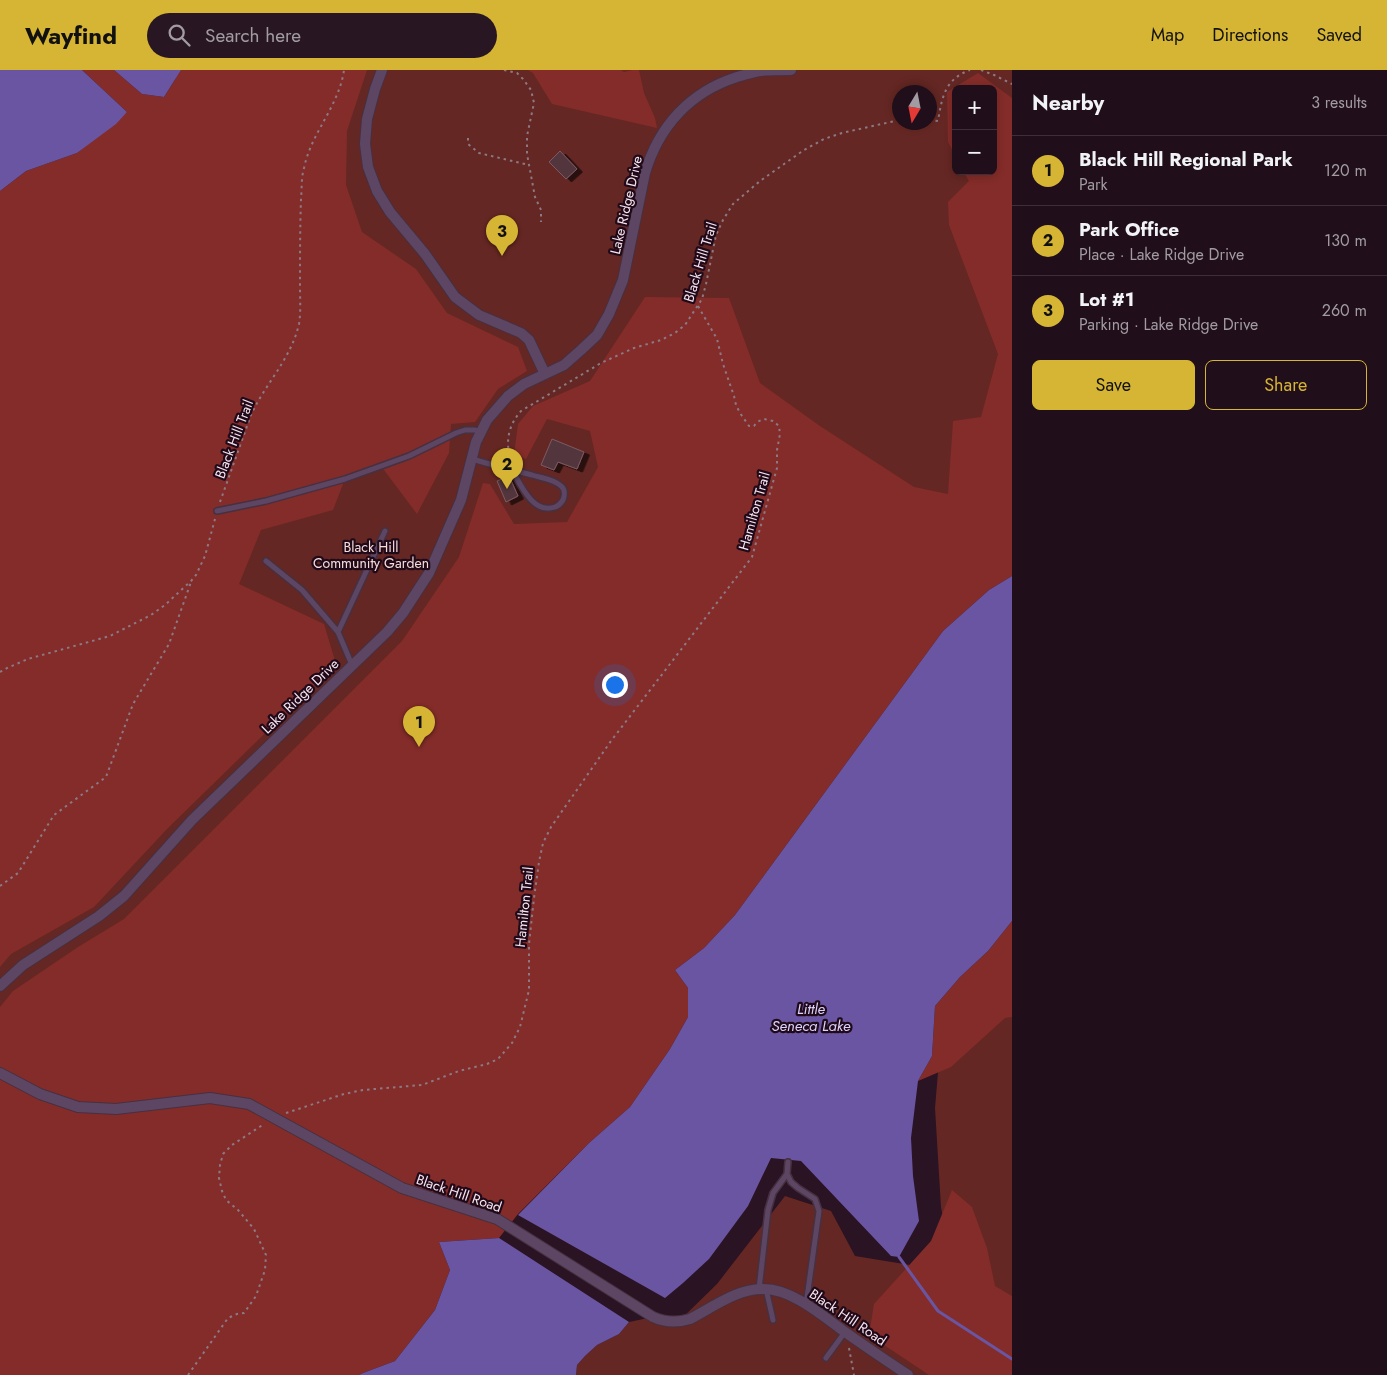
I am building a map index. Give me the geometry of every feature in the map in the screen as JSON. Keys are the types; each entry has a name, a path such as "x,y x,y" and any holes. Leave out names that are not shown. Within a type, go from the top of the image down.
{"street":[{"path":"382,70 367,119 365,144 368,167 377,191 390,212 426,254 455,296 479,315 521,333 529,340 545,374"},
{"name":"Lake Ridge Drive","path":"0,986 23,965 99,916 124,896 192,820 387,632 429,573 461,500 476,442 487,420 508,396 524,384 564,365 597,334 609,314 623,280 650,156 667,126 692,100 722,82 758,71 791,70"},
{"name":"Black Hill Road","path":"0,1073 40,1094 78,1107 116,1109 210,1098 249,1104 402,1188 497,1219 660,1320 676,1322 690,1319 735,1295 748,1291 762,1289 784,1293 806,1305 908,1375"}],"lane":[{"path":"217,511 266,501 344,479 409,456 456,433 465,430 481,431"},
{"path":"471,459 550,480 560,485 564,490 565,495 562,501 557,507 551,508 537,505 530,500 512,470"},
{"path":"338,632 385,531"},
{"path":"266,561 302,590 338,632 352,665"},
{"path":"788,1162 787,1174 791,1182 816,1199 819,1211 806,1305"},
{"path":"773,1320 762,1289 768,1210 773,1193 787,1174"},
{"path":"826,1358 846,1333"}],"path":[{"name":"Black Hill Trail","path":"0,672 28,659 94,641 123,630 165,605 191,581 200,568 217,511 251,415 285,358 299,324 300,217 303,172 310,146 335,99 344,70"},
{"path":"504,70 517,72 531,90 534,103 527,136 527,154 535,197 541,210 541,222"},
{"path":"937,120 942,98 948,86 960,75 970,70"},
{"path":"981,70 1012,84"},
{"name":"Black Hill Trail","path":"511,461 508,438 512,424 521,411 601,363 634,348 661,340 686,325 698,306 706,284 716,235 733,204 746,192 790,159 824,139 892,122"},
{"path":"468,138 468,144 479,153 529,165"},
{"name":"Hamilton Trail","path":"188,1375 228,1318 244,1313 256,1296 265,1270 266,1255 254,1229 238,1210 226,1200 222,1191 219,1178 223,1154 232,1145 273,1118 344,1094 363,1090 422,1085 498,1059 512,1043 520,1027 528,990 529,944 539,862 551,827 611,741 752,557 777,468 779,426 773,421 764,419 757,422 754,426 749,426 746,422 736,405 717,339 698,306"},
{"path":"0,886 18,873 54,815 106,777 133,704 169,644 191,581"},
{"path":"846,1333 854,1375"}],"green space":[{"name":"Black Hill Community Garden","path":"177,70 1012,70 1012,559 0,1375 0,260 168,121"},
{"path":"1012,942 1012,1375 576,1375 577,1365 585,1356 597,1345 619,1334 629,1322 653,1317 678,1322 717,1284 785,1196 831,1211 855,1256 953,1272 941,1207 935,1108 942,1025"}],"shaded area":[{"path":"82,70 114,70 142,94 164,97 181,70 367,70 347,131 346,185 362,232 416,269 447,313 518,347 527,371 498,389 475,422 451,424 449,453 417,514 381,466 345,479 333,510 261,530 239,584 324,624 336,664 168,828 94,907 11,954 0,967 0,191 26,171 77,153 127,112"},
{"path":"528,70 621,70 624,72 639,70 644,93 655,118 657,128 552,104 533,73"},
{"path":"978,73 994,85 958,85"},
{"path":"997,87 1012,98 1012,576 989,590 943,631 735,915 704,948 675,970 688,988 688,1017 670,1049 630,1107 589,1143 518,1214 499,1238 439,1242 450,1270 435,1310 395,1361 359,1375 0,1375 0,1007 13,991 78,947 124,919 402,641 459,557 483,483 490,484 514,524 567,522 598,467 590,431 547,419 526,459 514,454 518,424 533,406 590,381 645,297 729,298 760,383 820,426 914,487 948,494 953,421 981,417 998,354 949,225 948,202 969,181 965,175 997,175"},
{"path":"952,89 952,150 948,142 947,92"},
{"path":"1012,921 1012,1017 1005,1018 951,1067 918,1081 932,1056 935,1006 960,977 988,951"},
{"path":"952,1190 972,1207 987,1248 995,1286 1012,1296 1012,1375 929,1375 869,1335 874,1304 931,1241"}],"water":[{"path":"0,70 82,70 127,112 116,124 77,153 26,171 0,191"},
{"path":"114,70 181,70 164,97 142,94"},
{"name":"Little Seneca Lake","path":"1012,576 1012,921 988,951 960,977 935,1006 932,1056 918,1081 911,1138 913,1176 919,1221 899,1257 891,1256 801,1161 771,1158 748,1206 709,1259 665,1298 518,1215 589,1143 630,1107 670,1049 688,1017 688,988 675,970 704,948 735,915 943,631 989,590"},
{"path":"499,1238 629,1322 619,1334 597,1345 585,1356 577,1365 576,1375 359,1375 395,1361 435,1310 450,1270 439,1242"}],"building":[{"path":"560,151 577,169 566,179 549,162"},
{"path":"552,439 584,452 577,469 558,462 554,470 541,465"},
{"path":"509,476 518,496 506,502 497,481"}],"waterway":[{"path":"899,1257 938,1311 1012,1359"}],"place":[{"name":"Lot #1","path":"502,256"},
{"name":"Park Office","path":"507,489"},
{"name":"Black Hill Regional Park","path":"419,747"}]}
